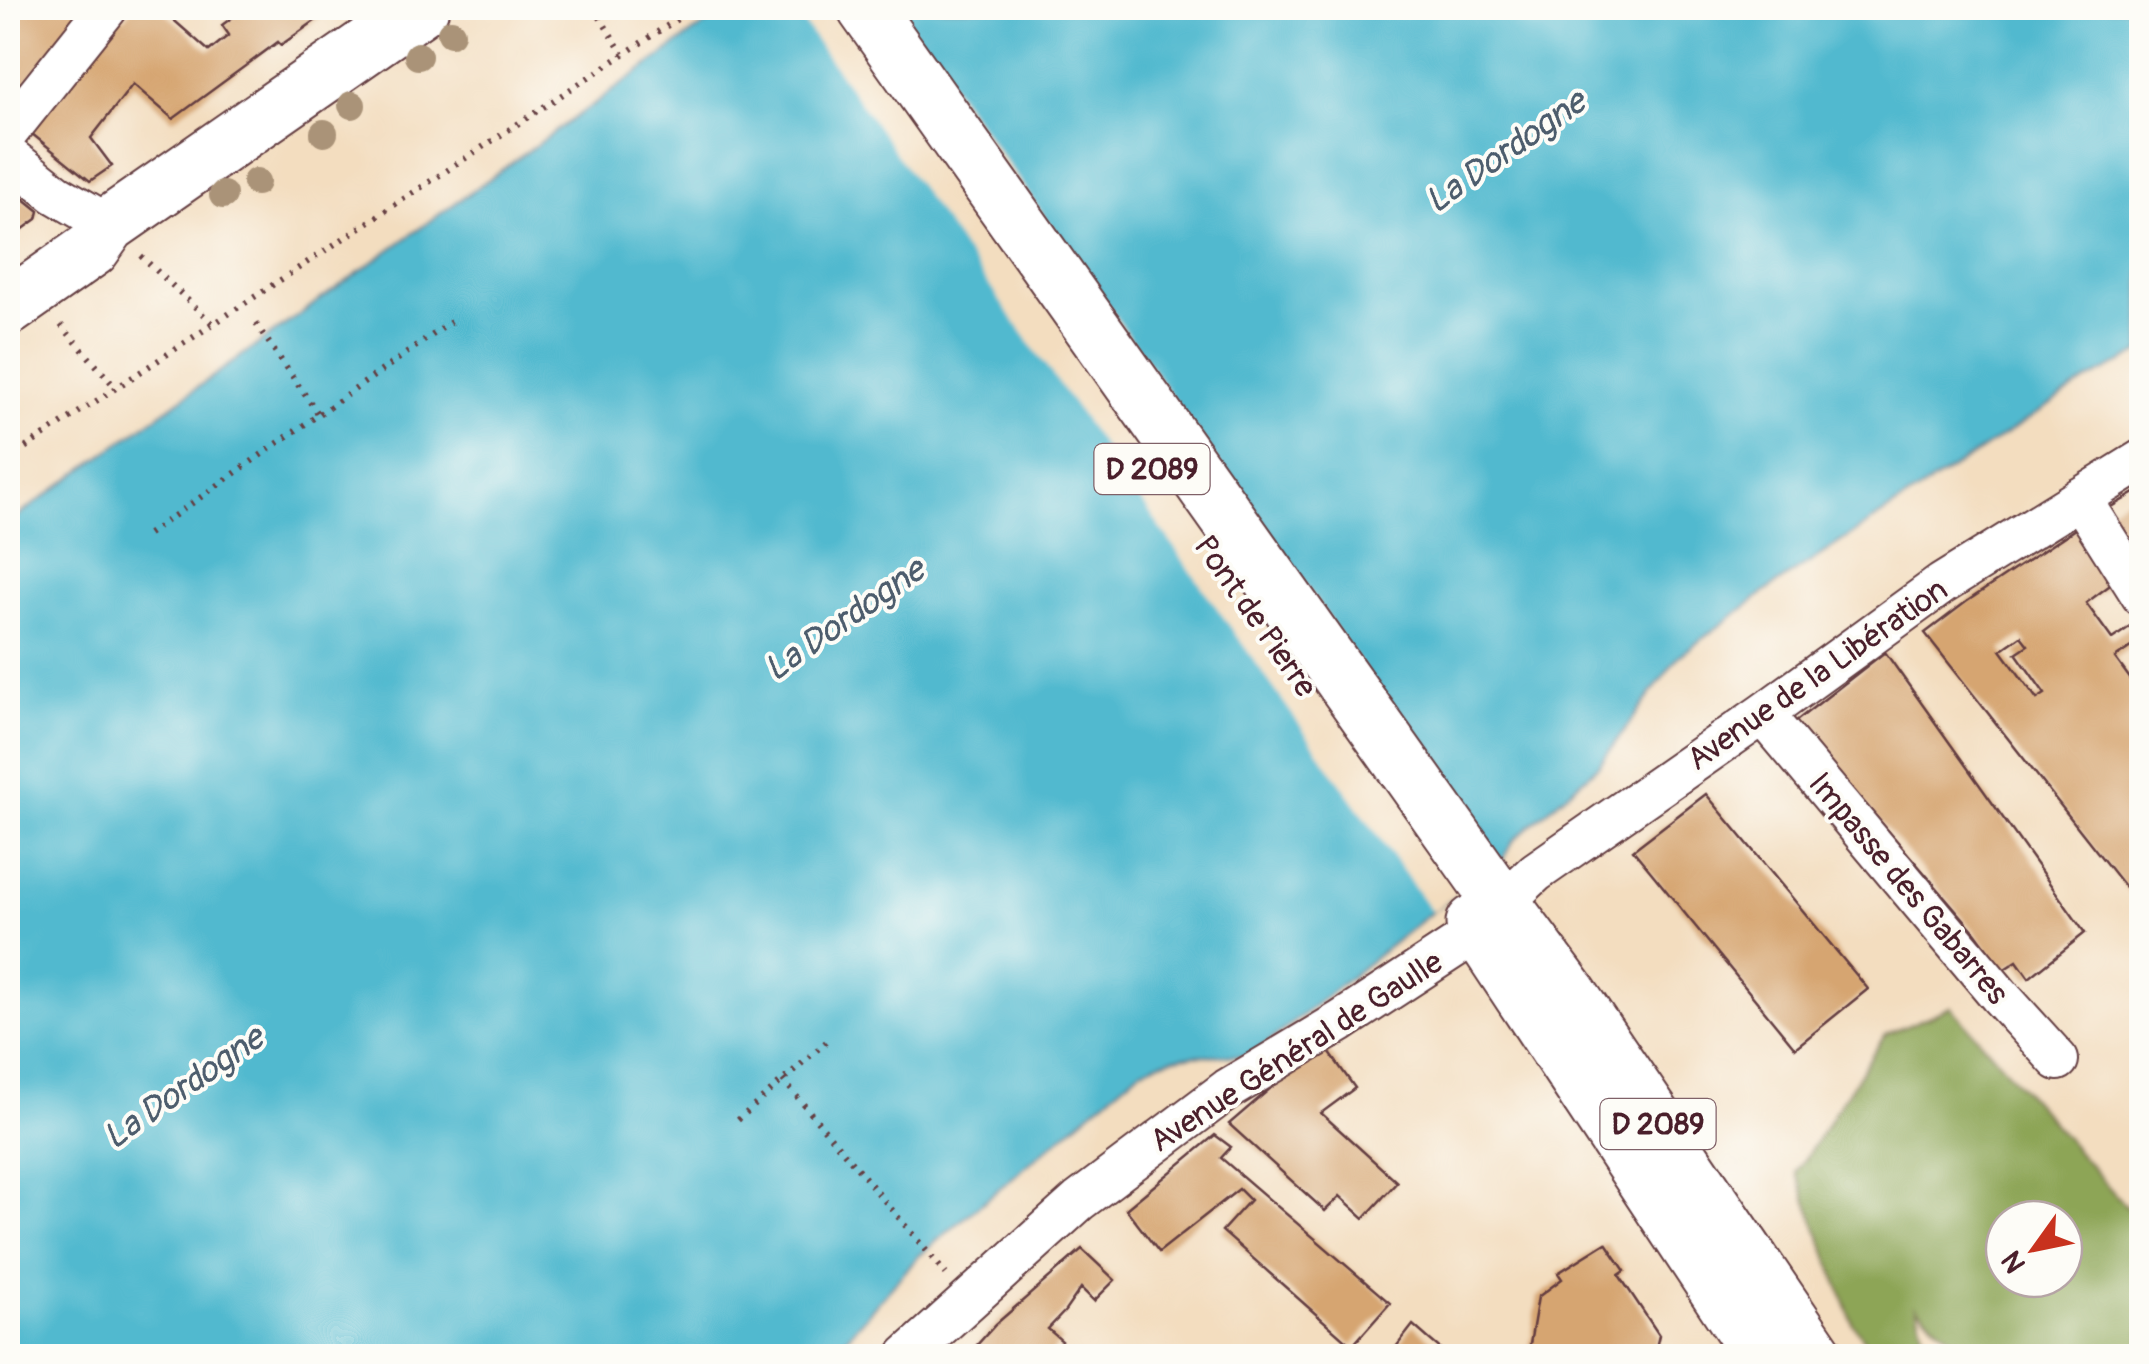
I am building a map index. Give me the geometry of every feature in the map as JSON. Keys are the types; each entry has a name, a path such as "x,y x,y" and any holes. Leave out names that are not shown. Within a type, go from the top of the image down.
{"main road":[{"path":"20,300 92,249 110,225 421,8"},
{"name":"Pont de Pierre","path":"824,8 1493,909"},
{"name":"D 2089","path":"865,8 1493,909 1760,1356"},
{"name":"D 2089","path":"1493,909 1569,993 1816,1356"}],"street":[{"path":"8,132 107,8"},
{"path":"8,156 56,194 110,225"},
{"name":"Avenue de la Libération","path":"1493,909 1536,872 1942,584 2142,460"},
{"path":"2080,498 2142,596"},
{"name":"Impasse des Gabarres","path":"1763,714 2058,1060"},
{"name":"Avenue Général de Gaulle","path":"907,1356 1079,1200 1213,1100 1340,1022 1493,909"}],"path":[{"path":"594,8 623,54"},
{"path":"8,459 694,8"},
{"path":"110,225 213,324"},
{"path":"20,300 116,388"},
{"path":"148,534 451,322"},
{"path":"256,324 318,415"},
{"path":"738,1120 826,1042"},
{"path":"783,1080 950,1279"}],"green space":[{"path":"1951,1007 2141,1224 2141,1356 1972,1356 1916,1307 1930,1356 1876,1356 1853,1324 1796,1172 1885,1035"}],"water":[{"name":"La Dordogne","path":"728,8 2141,8 2141,352 2088,380 1772,587 1678,657 1599,765 1513,841 1501,863 1432,912 1250,1057 1181,1057 1139,1071 919,1256 830,1356 8,1356 8,523"}],"pier":[{"path":"793,8 897,8 1501,863 1432,912"}],"building":[{"path":"21,8 88,8 8,104 8,15 11,18"},
{"path":"132,8 160,8 209,51 229,35 222,25 245,8 333,8 281,45 278,42 173,119 133,84 91,138 112,166 90,181 26,129 121,16 124,19"},
{"path":"8,186 39,211 37,219 8,240"},
{"path":"2142,489 2142,550 2135,554 2104,511"},
{"path":"2081,525 2117,580 2086,603 2112,639 2137,622 2133,616 2140,611 2142,614 2142,655 2135,644 2115,658 2142,695 2142,909 1925,633","holes":["2021,636 2028,645 2016,653 2045,694 2037,699 2001,650"]},
{"path":"1885,652 2085,933 2029,978 2017,961 2003,970 1795,722"},
{"path":"1706,794 1868,989 1795,1048 1633,850"},
{"path":"1327,1049 1355,1088 1321,1113 1397,1182 1364,1218 1340,1196 1325,1211 1229,1124 1286,1075"},
{"path":"1215,1135 1231,1147 1221,1158 1390,1303 1352,1346 1222,1231 1250,1200 1239,1189 1159,1252 1126,1209"},
{"path":"1606,1243 1625,1271 1619,1275 1659,1335 1654,1356 1528,1356 1538,1297 1562,1279 1558,1273"},
{"path":"1082,1249 1115,1280 1094,1301 1081,1288 1048,1329 1062,1341 1048,1356 967,1356 996,1324"},
{"path":"1413,1325 1430,1340 1449,1356 1389,1356"}]}
